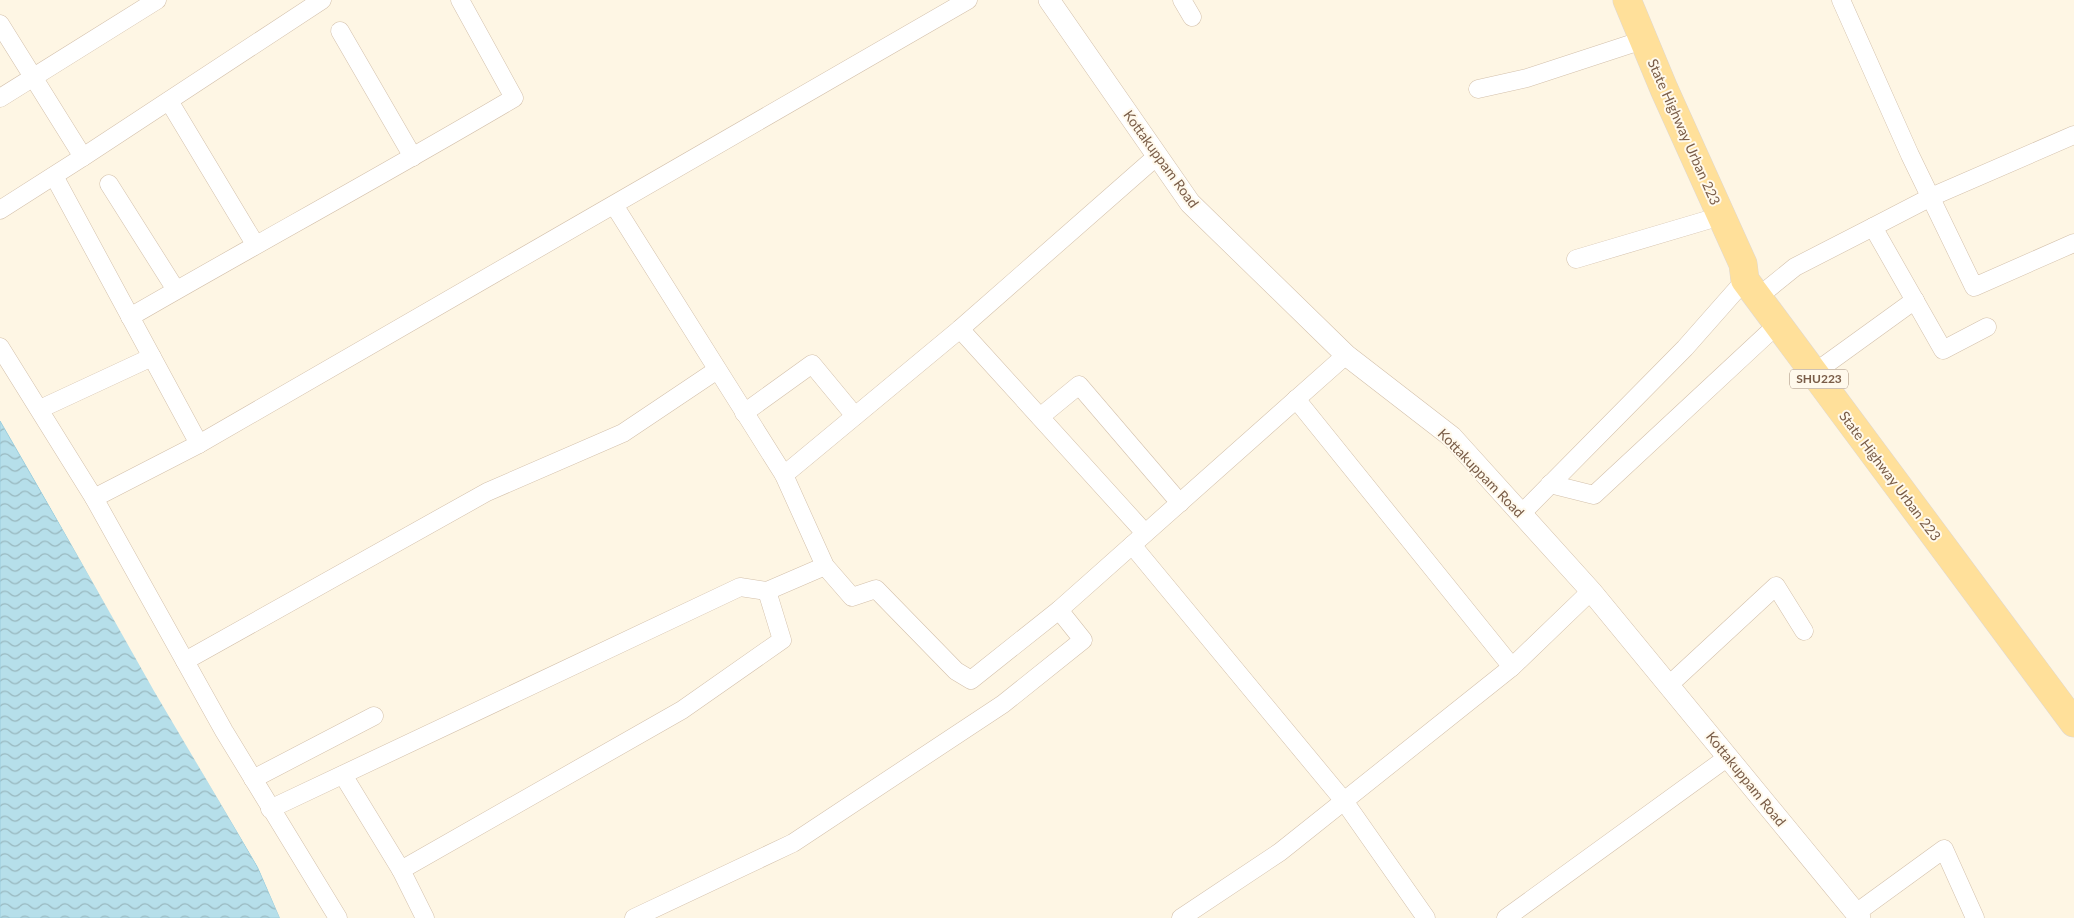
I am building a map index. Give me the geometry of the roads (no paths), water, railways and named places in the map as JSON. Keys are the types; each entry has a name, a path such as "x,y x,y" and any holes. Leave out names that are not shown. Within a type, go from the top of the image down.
{"main road":[{"name":"State Highway Urban 223","path":"1626,0 1743,264 1751,289 2074,724"}],"street":[{"path":"0,98 157,0"},
{"path":"0,210 322,0"},
{"path":"130,317 255,244 414,157 514,98 460,0"},
{"path":"94,498 199,444 968,0"},
{"path":"1182,0 1192,17"},
{"path":"1841,0 1974,287 2074,243"},
{"name":"Kottakuppam Road","path":"1056,2 1156,156 1190,203 1346,355 1452,437 1591,591 1858,915"},
{"path":"0,24 84,157"},
{"path":"340,31 414,157"},
{"path":"1478,89 1527,78 1643,40"},
{"path":"169,101 255,244"},
{"path":"1521,514 1685,348 1751,289 1931,197 2074,135"},
{"path":"784,475 960,329 1156,156"},
{"path":"54,176 199,444"},
{"path":"109,184 176,290"},
{"path":"614,205 784,475 825,566 852,596 876,589 956,671 971,680 1059,610 1346,355"},
{"path":"1576,259 1721,216"},
{"path":"1873,227 1943,350 1987,328"},
{"path":"1814,373 1915,300"},
{"path":"1550,484 1594,495 1778,324"},
{"path":"960,329 1040,417 1139,539 1344,801 1426,918"},
{"path":"0,347 94,498 270,809 338,918"},
{"path":"40,409 152,357"},
{"path":"744,413 812,364 855,416"},
{"path":"185,661 487,492 623,433 717,370"},
{"path":"1040,417 1080,385 1180,502"},
{"path":"1296,399 1512,667"},
{"path":"270,809 740,587 767,591 825,566"},
{"path":"1669,685 1776,586 1804,631"},
{"path":"401,870 682,710 782,640 767,591"},
{"path":"1182,918 1280,852 1512,667 1591,591"},
{"path":"634,918 793,843 1003,704 1083,640 1059,610"},
{"path":"253,779 374,716"},
{"path":"1506,918 1728,757"},
{"path":"343,775 401,870 425,918"},
{"path":"1858,915 1944,849 1975,918"}],"water":[{"path":"0,421 258,868 280,918 0,918"}]}
